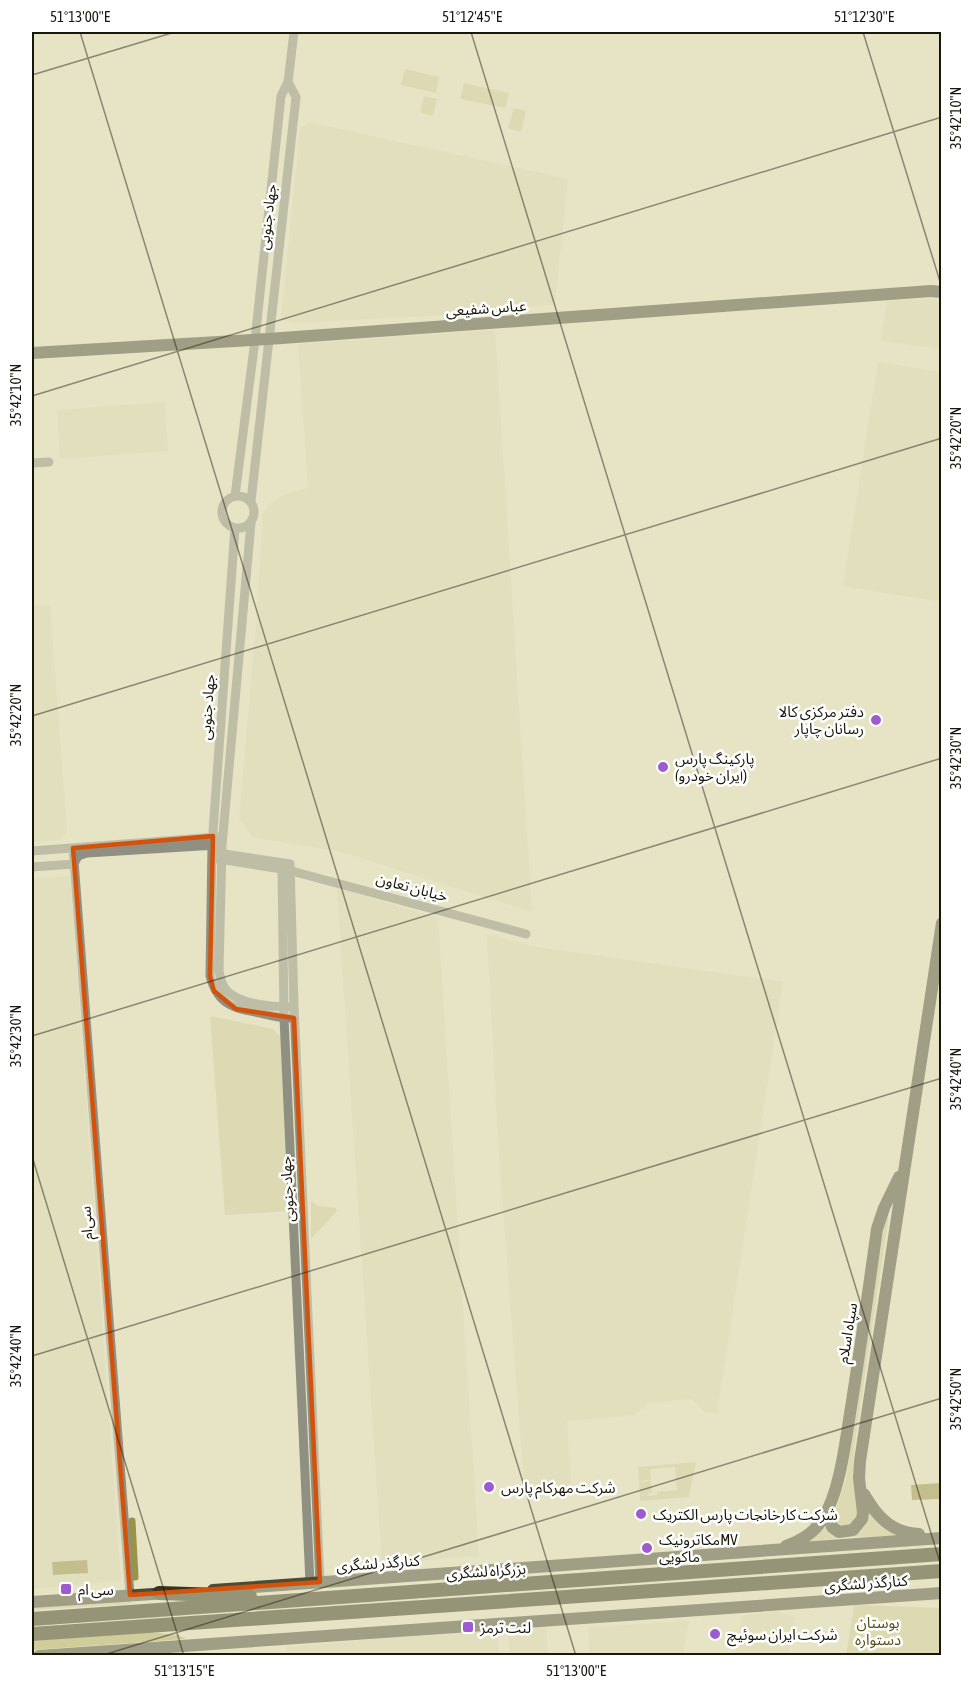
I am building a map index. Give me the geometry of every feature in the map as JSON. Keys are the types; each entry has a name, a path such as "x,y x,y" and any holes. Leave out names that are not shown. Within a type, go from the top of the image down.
{"highway":[{"name":"بزرگراه لشگری","path":"32,1619 942,1554"},
{"name":"بزرگراه لشگری","path":"32,1634 942,1571"},
{"path":"159,1593 312,1599"}],"main road":[{"name":"عباس شفیعی","path":"32,353 920,289 942,291"},
{"name":"عباس شفیعی","path":"32,347 256,337"},
{"name":"سپاه اسلام","path":"828,1509 832,1527 839,1532 853,1530 862,1520 860,1461 942,923"},
{"name":"سپاه اسلام","path":"777,1550 813,1531 828,1509 836,1488 878,1229 884,1208 905,1165"},
{"path":"860,1489 877,1515 895,1529 916,1534 942,1536"},
{"name":"کنارگذر لشگری","path":"32,1602 777,1550 942,1536"},
{"name":"کنارگذر لشگری","path":"39,1656 942,1593"}],"street":[{"name":"جهاد جنوبی","path":"235,496 256,337 281,96 288,82 294,32"},
{"name":"جهاد جنوبی","path":"251,501 296,97 288,82"},
{"path":"32,463 50,462"},
{"path":"241,496 251,501 255,509 255,516 251,523 246,527 235,528 227,524 222,512 227,500 241,496"},
{"name":"جهاد جنوبی","path":"251,523 217,848 219,971 222,985 241,1001 289,1007"},
{"name":"جهاد جنوبی","path":"235,528 210,976 214,990 223,1001 236,1009 289,1018"},
{"path":"32,851 73,848 217,848 290,864 286,870"},
{"name":"سی‌ام","path":"73,848 130,1595"},
{"path":"32,867 74,864 78,856 87,853 217,848"},
{"name":"جهاد جنوبی","path":"286,870 289,1018 315,1582"},
{"name":"خیابان تعاون","path":"286,870 526,934"}],"highlighted area":[{"path":"213,836 210,976 214,991 236,1009 294,1018 320,1582 130,1595 73,848"}],"shaded area":[{"path":"308,122 568,179 555,304 448,315 293,323 281,319 300,128"},
{"path":"928,299 941,301 941,349 881,341 887,301"},
{"path":"495,330 532,912 338,851 256,838 251,835 239,818 256,626 263,513 271,503 283,495 308,488 298,344"},
{"path":"878,362 941,372 941,602 843,586"},
{"path":"165,402 168,451 60,459 57,410"},
{"path":"50,605 67,831 60,840 32,842 32,606"},
{"path":"70,876 121,1581 32,1589 32,879"},
{"path":"337,888 438,918 479,1556 382,1564"},
{"path":"487,934 537,947 783,982 717,1413 705,1412 692,1399 648,1403 635,1415 567,1421 572,1494 525,1496 498,1141"},
{"path":"210,1016 273,1029 282,1039 288,1211 225,1215"},
{"path":"941,1483 941,1499 912,1500 911,1485"},
{"path":"87,1560 88,1573 53,1575 52,1562"},
{"path":"777,1611 795,1618 789,1655 735,1655 742,1616"},
{"path":"689,1621 683,1655 590,1655 588,1627"},
{"path":"546,1625 548,1655 510,1655 508,1628"},
{"path":"497,1628 499,1655 287,1656 286,1647"},
{"path":"148,1632 178,1635 186,1639 32,1650 32,1641"}],"green space":[{"path":"405,69 439,77 436,93 401,85"},
{"path":"464,83 509,93 505,108 460,99"},
{"path":"424,96 437,99 433,116 420,112"},
{"path":"514,108 526,111 521,132 508,128"},
{"path":"311,1201 318,1206 336,1208 337,1211 311,1239"},
{"path":"886,1213 888,1213 888,1222 854,1448 853,1475 858,1521 840,1529 833,1518 846,1479"},
{"path":"696,1462 689,1497 640,1501 639,1482 651,1481 652,1493 648,1493 648,1496 657,1495 657,1492 677,1490 675,1467 650,1469 651,1480 639,1481 638,1467"},
{"path":"867,1503 902,1536 845,1537 808,1542 827,1524 845,1535"},
{"path":"130,1597 131,1604 32,1610 32,1604"},
{"name":"بوستان دستواره","path":"854,1605 941,1608 941,1655 846,1656"}],"waterway":[{"path":"132,1521 135,1577"}],"place":[{"name":"دفتر مرکزی کالا رسانان چاپار","path":"876,720"},
{"name":"پارکینگ پارس (ایران خودرو)","path":"663,767"},
{"name":"شرکت مهرکام پارس","path":"489,1487"},
{"name":"شرکت کارخانجات پارس الکتریک","path":"641,1514"},
{"name":"مکاترونیکMV ماکویی","path":"647,1548"},
{"name":"سی ام","path":"66,1589"},
{"name":"لنت ترمز","path":"468,1627"},
{"name":"شرکت ایران سوئیچ","path":"715,1634"}]}
